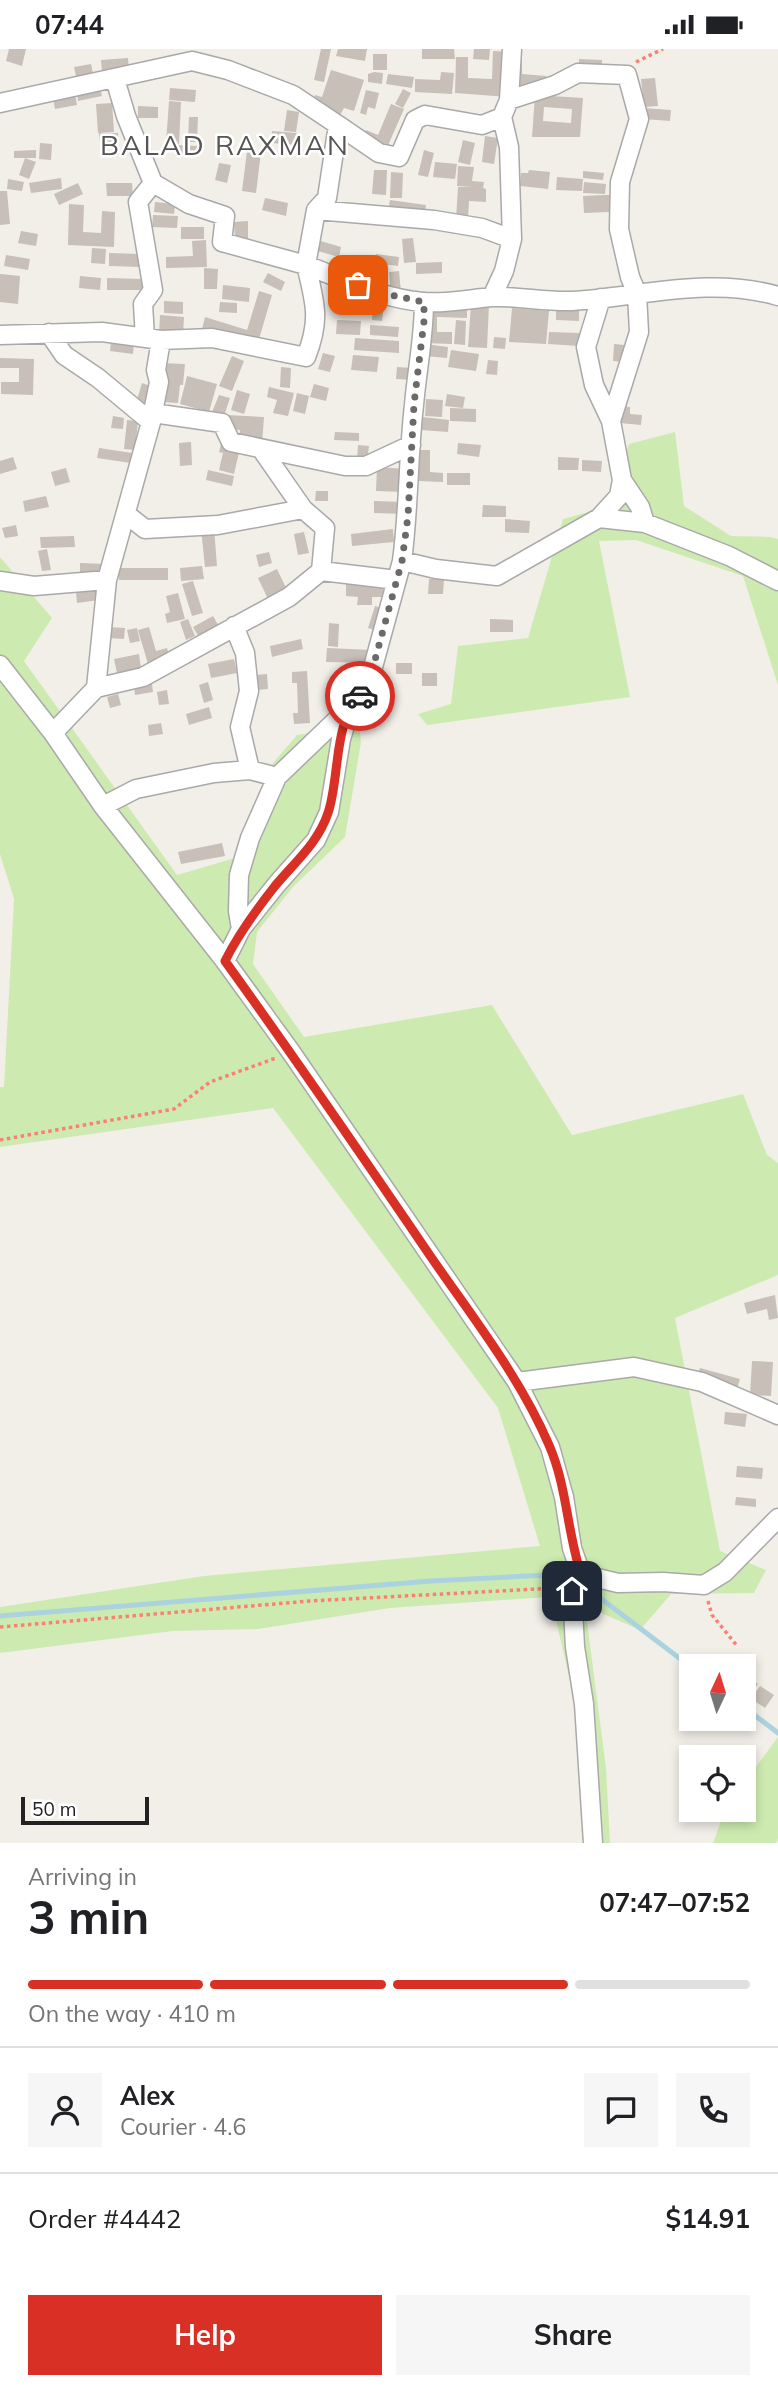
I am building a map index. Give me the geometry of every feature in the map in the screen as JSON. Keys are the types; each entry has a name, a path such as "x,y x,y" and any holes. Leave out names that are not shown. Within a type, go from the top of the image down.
{"street":[{"path":"492,297 504,271 512,239 509,147 502,117 509,100 512,49"},
{"path":"0,103 116,79 193,55 293,95 379,153 399,157 415,120 425,115 482,125 502,117"},
{"path":"509,100 555,85 578,73 627,75 639,119 620,182 620,229 630,277 637,294 639,332 611,421"},
{"path":"116,79 126,116 153,183 190,204 225,216 222,241 306,265 391,295 424,302 468,302 492,297 570,301 705,287 764,292 778,296"},
{"path":"0,335 102,332 153,339 212,338 306,357 313,339 317,310 306,265 316,210 327,198 338,125"},
{"path":"96,688 107,579 152,417 159,382 153,339 143,304 153,290 138,201 153,183"},
{"path":"316,210 434,220 482,228 512,239"},
{"path":"402,561 436,569 497,576 599,518 619,496 622,480 611,421 594,384 586,347 601,298"},
{"path":"241,929 238,911 239,875 250,838 277,777 367,689 402,561 408,516 411,445 424,302"},
{"path":"49,333 64,355 152,417 222,423 231,442 345,466 366,466 411,445"},
{"path":"53,733 96,688 143,677 289,597 321,571 325,528 303,509 262,450"},
{"path":"622,480 640,507 645,523"},
{"path":"126,514 145,529 218,525 303,509"},
{"path":"599,518 645,523 729,556 778,581"},
{"path":"321,571 397,580"},
{"path":"0,581 34,586 107,579"},
{"path":"234,626 246,653 249,691 240,727 250,771"},
{"path":"0,665 53,733 103,806 225,961 291,1052 517,1382 550,1447 564,1497 572,1548 581,1574 572,1591 575,1647 584,1703 593,1843"},
{"path":"225,961 241,929 276,884 316,840 329,811 341,739 351,706"},
{"path":"103,806 136,789 214,773 250,771 277,777"},
{"path":"517,1382 634,1367 702,1382 778,1415"},
{"path":"581,1574 618,1583 663,1581 704,1585 725,1572 778,1518"}],"path":[{"path":"627,75 629,65 663,49"},
{"path":"0,1140 174,1109 210,1082 291,1052"},
{"path":"704,1585 712,1615 738,1647"},
{"path":"0,1627 337,1599 551,1587 572,1591"}],"green space":[{"path":"675,432 684,506 731,536 778,539 778,685 743,576 636,540 599,541 630,697 427,725 418,714 451,704 458,646 528,638 563,519 592,511 613,492 629,444"},
{"path":"0,557 52,618 24,661 177,875 242,856 273,763 297,735 359,724 361,742 345,837 293,887 257,932 253,964 304,1037 492,1005 572,1135 743,1094 767,1155 778,1163 778,1275 675,1318 720,1551 766,1570 754,1593 671,1594 640,1630 585,1606 606,1768 610,1843 583,1843 582,1733 553,1607 547,1597 390,1608 258,1629 173,1631 0,1653 0,1607 204,1576 540,1546 498,1408 273,1108 0,1147 0,1087 4,1087 14,899 0,854"},
{"path":"778,1737 776,1843 713,1843 721,1822 756,1822 756,1767"}],"building":[{"path":"9,49 26,49 22,66 6,61"},
{"path":"321,49 331,49 324,82 314,80"},
{"path":"338,49 367,49 365,61 336,56"},
{"path":"422,49 454,49 455,59 422,59"},
{"path":"474,49 490,49 489,60 473,59"},
{"path":"493,51 510,52 508,97 455,93 456,57 468,57 468,78 492,79"},
{"path":"373,54 387,54 387,70 373,70"},
{"path":"128,58 129,70 102,72 101,60"},
{"path":"513,59 522,59 522,74 546,76 545,87 521,85 521,91 511,90"},
{"path":"579,59 602,60 602,72 579,71"},
{"path":"91,64 93,73 76,76 74,67"},
{"path":"331,70 364,80 354,111 344,108 340,115 312,106 315,95 322,97"},
{"path":"441,72 454,73 452,94 415,92 415,79 440,80"},
{"path":"383,73 382,84 368,82 368,74"},
{"path":"388,74 414,77 412,88 386,84"},
{"path":"655,78 658,106 644,107 641,79"},
{"path":"100,88 102,96 78,101 77,93"},
{"path":"170,88 196,90 195,102 169,100"},
{"path":"403,89 411,93 403,108 395,104"},
{"path":"366,90 379,93 375,109 368,107 366,115 360,113"},
{"path":"75,94 77,105 55,109 53,98"},
{"path":"535,95 583,98 580,137 532,137","holes":["544,107 572,109 571,123 543,121"]},
{"path":"169,101 181,102 179,144 166,143"},
{"path":"112,103 114,132 98,133 96,104"},
{"path":"391,104 404,109 386,150 362,139 366,130 378,135"},
{"path":"138,106 158,107 158,118 138,118"},
{"path":"643,108 671,110 670,121 643,119"},
{"path":"287,110 299,112 296,132 284,131"},
{"path":"189,117 198,117 197,142 188,142"},
{"path":"272,131 297,133 296,145 271,143"},
{"path":"99,133 118,133 118,143 100,143"},
{"path":"485,136 498,138 494,164 482,162"},
{"path":"463,140 475,143 470,165 458,162"},
{"path":"40,143 52,144 51,160 39,159"},
{"path":"176,145 197,146 196,157 175,156"},
{"path":"36,150 36,158 14,158 14,151"},
{"path":"424,150 434,153 428,177 418,175"},
{"path":"247,151 261,152 256,193 242,191"},
{"path":"25,158 36,162 29,179 19,175"},
{"path":"435,162 457,164 455,179 433,177"},
{"path":"219,163 231,165 227,183 215,180"},
{"path":"458,166 474,167 472,181 484,182 483,188 486,189 486,202 469,201 468,219 456,219 458,187 472,187 457,186"},
{"path":"374,170 387,170 386,195 372,194"},
{"path":"529,170 550,172 548,189 520,186 521,173 528,173"},
{"path":"583,171 604,173 603,180 583,178"},
{"path":"391,172 403,173 402,198 390,198"},
{"path":"557,177 583,179 582,191 556,190"},
{"path":"61,178 62,189 31,193 29,183"},
{"path":"8,179 24,182 22,191 7,189"},
{"path":"584,182 606,184 605,194 583,193"},
{"path":"78,183 83,194 59,205 54,194"},
{"path":"106,183 132,183 133,196 107,196"},
{"path":"0,191 7,191 10,224 0,225"},
{"path":"610,195 610,212 584,213 583,196"},
{"path":"265,198 288,203 286,216 262,210"},
{"path":"390,200 426,205 424,218 388,213"},
{"path":"155,202 175,204 174,214 154,212"},
{"path":"69,204 84,205 83,232 101,233 102,211 115,212 114,247 68,245"},
{"path":"153,215 178,216 177,228 152,227"},
{"path":"248,221 248,239 235,240 234,222"},
{"path":"181,227 204,227 204,239 181,239"},
{"path":"21,231 38,234 36,246 18,243"},
{"path":"413,238 416,262 404,263 402,239"},
{"path":"206,240 207,267 166,268 166,257 193,256 192,241"},
{"path":"317,240 341,247 339,257 314,250"},
{"path":"92,248 106,249 105,264 91,263"},
{"path":"109,253 140,254 140,267 109,266"},
{"path":"376,254 399,257 398,266 374,263"},
{"path":"6,255 30,259 28,270 4,266"},
{"path":"442,262 442,273 416,274 416,263"},
{"path":"204,268 218,269 217,289 204,289"},
{"path":"399,271 401,292 391,293 389,272"},
{"path":"268,273 285,282 281,291 263,282"},
{"path":"0,274 20,276 18,304 0,302"},
{"path":"80,276 101,278 100,290 79,288"},
{"path":"107,278 145,279 145,290 107,290"},
{"path":"223,285 250,288 249,302 222,299"},
{"path":"259,291 272,295 257,346 202,329 205,317 247,330"},
{"path":"164,301 183,302 183,314 164,313"},
{"path":"220,302 237,303 237,313 219,312"},
{"path":"373,304 384,305 382,321 372,320"},
{"path":"471,304 489,305 487,348 468,347"},
{"path":"425,305 467,306 467,318 437,317 437,332 452,332 452,344 424,343"},
{"path":"512,308 549,311 546,344 509,342"},
{"path":"556,310 579,311 579,321 556,320"},
{"path":"160,315 184,317 183,336 159,334"},
{"path":"337,320 361,321 360,335 336,334"},
{"path":"456,320 466,321 465,345 454,344"},
{"path":"370,325 399,327 398,337 370,335"},
{"path":"549,332 580,333 579,346 548,344"},
{"path":"494,337 506,338 505,349 493,348"},
{"path":"355,338 399,341 399,353 354,350"},
{"path":"111,340 134,343 133,354 110,351"},
{"path":"425,344 448,347 447,358 424,356"},
{"path":"614,344 625,345 624,362 613,361"},
{"path":"451,350 479,354 476,371 448,367"},
{"path":"323,353 335,356 330,372 318,369"},
{"path":"353,355 379,357 377,372 351,370"},
{"path":"232,356 244,361 232,391 219,386"},
{"path":"0,358 34,359 33,395 1,394 1,382 19,382 19,368 0,368"},
{"path":"488,360 498,361 497,375 486,374"},
{"path":"162,363 185,364 178,403 162,402"},
{"path":"281,367 291,368 290,388 280,387"},
{"path":"397,367 413,368 413,380 396,379"},
{"path":"187,376 217,384 209,412 180,404"},
{"path":"142,383 150,386 144,405 136,403"},
{"path":"314,384 329,388 326,401 310,397"},
{"path":"269,387 294,393 288,416 273,413 277,400 267,397"},
{"path":"237,390 250,394 244,414 231,410"},
{"path":"297,393 309,396 305,414 293,411"},
{"path":"447,394 465,397 463,408 445,406"},
{"path":"219,395 230,398 224,416 212,412"},
{"path":"426,399 443,400 442,417 425,416"},
{"path":"622,406 630,407 630,414 642,415 641,425 620,423"},
{"path":"450,408 476,409 476,422 450,421"},
{"path":"227,415 264,417 262,444 239,442 240,430 226,429"},
{"path":"113,416 124,418 123,429 111,428"},
{"path":"423,417 449,420 448,432 421,430"},
{"path":"127,420 138,421 135,450 124,449"},
{"path":"335,432 359,433 359,441 334,440"},
{"path":"191,442 192,465 180,466 179,443"},
{"path":"458,443 481,445 479,457 457,454"},
{"path":"221,444 240,448 234,474 219,470 223,453 219,452"},
{"path":"358,445 369,446 367,461 357,460"},
{"path":"99,448 132,453 131,463 97,458"},
{"path":"419,450 430,450 430,472 443,473 443,482 418,481"},
{"path":"13,457 17,469 0,474 0,461"},
{"path":"558,457 579,458 578,470 558,470"},
{"path":"582,460 602,461 601,472 582,471"},
{"path":"377,467 406,469 405,492 376,491"},
{"path":"66,468 70,482 55,486 51,472"},
{"path":"208,470 234,476 232,486 206,480"},
{"path":"447,473 470,473 470,485 447,485"},
{"path":"316,491 328,491 328,501 315,501"},
{"path":"46,496 49,507 25,512 23,501"},
{"path":"374,501 403,502 403,514 374,513"},
{"path":"483,505 506,506 506,517 482,517"},
{"path":"505,519 530,521 529,533 505,532"},
{"path":"16,525 18,536 5,538 2,528"},
{"path":"214,528 217,566 205,567 201,529"},
{"path":"393,529 394,542 352,546 351,534"},
{"path":"304,532 309,553 298,555 294,534"},
{"path":"74,536 75,547 41,548 40,537"},
{"path":"47,549 51,570 42,571 38,551"},
{"path":"269,552 272,563 259,567 256,555"},
{"path":"80,563 105,564 104,576 80,575"},
{"path":"202,566 204,579 181,581 180,568"},
{"path":"119,568 168,568 168,580 119,580"},
{"path":"277,569 288,592 269,601 258,578"},
{"path":"429,579 444,579 443,594 428,594"},
{"path":"193,581 203,613 192,616 182,584"},
{"path":"346,584 387,585 387,597 372,597 372,605 357,605 358,597 346,596"},
{"path":"98,590 99,600 77,603 76,592"},
{"path":"178,593 185,619 167,623 165,614 170,612 166,596"},
{"path":"375,606 384,609 378,631 368,628"},
{"path":"213,616 220,628 200,639 193,627"},
{"path":"188,619 195,636 186,640 180,622"},
{"path":"490,619 513,620 513,632 490,632"},
{"path":"329,623 339,624 338,647 328,646"},
{"path":"107,627 125,628 124,639 106,638"},
{"path":"149,627 156,651 167,648 170,658 148,664 138,630"},
{"path":"137,628 140,641 130,643 127,630"},
{"path":"301,639 303,649 272,657 270,646"},
{"path":"327,648 372,650 372,663 326,662"},
{"path":"139,654 141,669 117,673 114,659"},
{"path":"234,659 237,673 211,678 208,664"},
{"path":"396,663 412,663 412,674 396,674"},
{"path":"307,671 310,723 294,724 293,713 298,713 297,683 292,683 292,672"},
{"path":"422,673 437,673 437,686 422,686"},
{"path":"267,674 268,689 257,690 256,675"},
{"path":"208,682 213,700 204,703 199,685"},
{"path":"152,684 153,692 135,695 134,686"},
{"path":"167,690 169,704 159,705 157,692"},
{"path":"371,691 393,692 392,712 370,711"},
{"path":"118,694 121,705 110,708 107,697"},
{"path":"209,707 212,718 189,725 186,714"},
{"path":"161,723 163,734 149,736 148,725"},
{"path":"222,843 225,856 181,864 178,852"},
{"path":"775,1295 778,1318 769,1320 767,1309 747,1314 744,1303"},
{"path":"752,1361 773,1362 771,1396 750,1395"},
{"path":"700,1368 740,1379 737,1389 697,1377"},
{"path":"725,1412 747,1414 745,1427 724,1424"},
{"path":"737,1466 763,1468 762,1479 736,1477"},
{"path":"736,1497 756,1499 756,1507 735,1505"},
{"path":"760,1686 774,1695 765,1708 756,1702 756,1692"}],"waterway":[{"path":"0,1616 431,1581 566,1574"},
{"path":"591,1591 679,1658"},
{"path":"756,1716 778,1733"}],"way so far":[{"path":"358,285 424,302 409,465 408,516 402,561 367,689 360,696"}],"district":[{"name":"BALAD RAXMAN","path":"225,144"}],"route":[{"path":"360,696 351,706 341,739 329,811 316,840 276,884 241,929 225,961 291,1052 517,1382 550,1447 564,1497 572,1548 581,1574 572,1591"}]}
